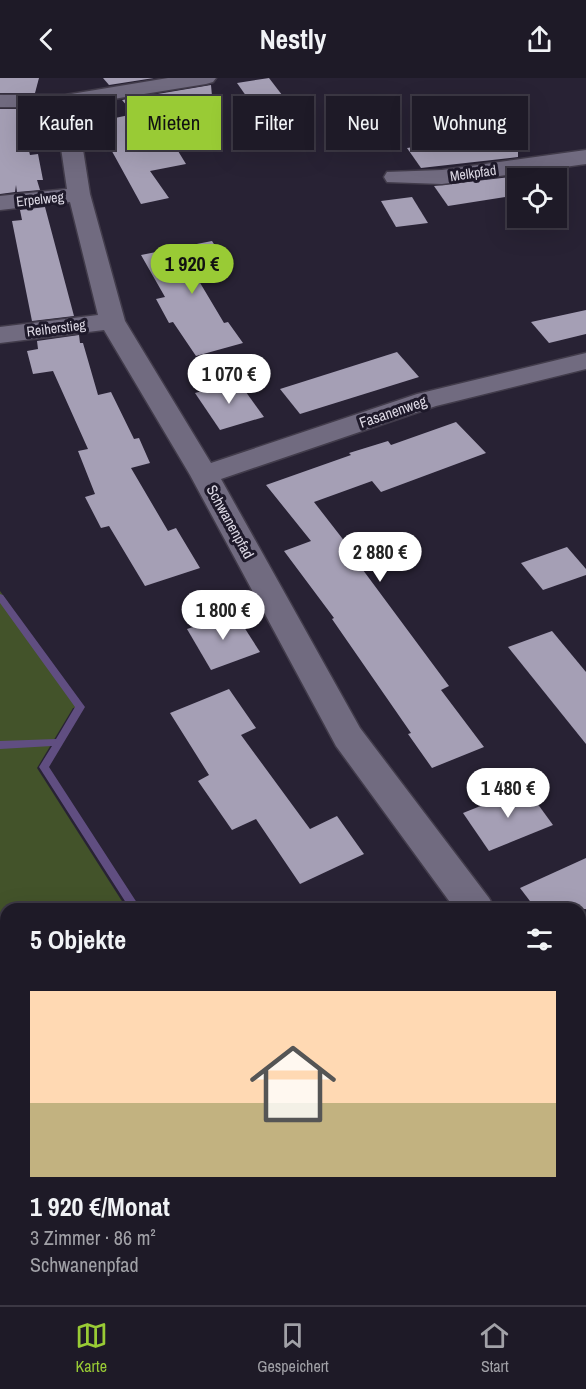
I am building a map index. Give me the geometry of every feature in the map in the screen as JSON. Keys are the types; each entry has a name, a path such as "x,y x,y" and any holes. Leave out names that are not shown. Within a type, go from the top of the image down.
{"street":[{"path":"95,96 206,78"},
{"path":"0,101 18,101"},
{"name":"Schwanenpfad","path":"72,150 79,194 111,321 204,476 348,737 472,903"},
{"name":"Melkpfad","path":"395,177 442,177 586,157"},
{"name":"Erpelweg","path":"0,203 79,194"},
{"name":"Reiherstieg","path":"0,336 111,321"},
{"name":"Fasanenweg","path":"204,476 428,400 586,361"}],"green space":[{"path":"0,591 80,707 73,708 37,768 123,903 0,903"}],"building":[{"path":"0,78 39,78 35,93 0,93"},
{"path":"103,78 154,78 109,85"},
{"path":"269,78 283,96 246,96 237,83"},
{"path":"211,85 212,96 146,96"},
{"path":"0,109 18,109 18,150 29,150 30,155 38,154 43,180 37,180 40,190 17,192 16,185 15,192 0,194"},
{"path":"127,115 127,150 177,150 186,164 150,171 169,198 141,204 111,150 115,150 115,118"},
{"path":"412,147 412,150 518,150 518,157 421,168 407,148"},
{"path":"507,177 507,197 448,206 434,186"},
{"path":"412,197 428,223 396,227 381,201"},
{"path":"45,207 74,316 32,321 12,221 22,220 20,210"},
{"path":"212,241 230,269 196,276 224,323 228,322 243,343 196,356 173,322 169,323 156,299 165,297 141,255"},
{"path":"586,310 586,334 549,343 531,322"},
{"path":"79,335 98,395 111,392 134,439 139,438 150,463 131,468 168,531 176,528 200,568 145,586 109,526 101,528 85,497 95,494 78,451 88,449 53,371 33,374 27,351 38,349 37,341"},
{"path":"397,352 419,377 300,414 280,389"},
{"path":"238,381 264,417 220,430 195,393"},
{"path":"456,422 486,453 381,492 372,481 314,502 363,565 360,566 449,686 441,690 484,747 432,768 408,734 411,733 332,619 334,618 284,551 311,541 266,485 351,455 349,453 388,441 391,445"},
{"path":"567,547 586,569 586,575 543,590 521,563"},
{"path":"235,613 260,652 211,670 187,629"},
{"path":"552,631 586,672 586,744 508,647"},
{"path":"229,689 256,728 241,735 310,829 337,816 364,854 300,884 256,819 232,830 198,781 209,775 170,713"},
{"path":"526,788 553,825 489,851 463,813"},
{"path":"586,858 586,903 531,903 520,888"}],"waterway":[{"path":"0,597 80,707 59,742"},
{"path":"0,745 59,742"},
{"path":"59,742 44,767 132,903"}]}
